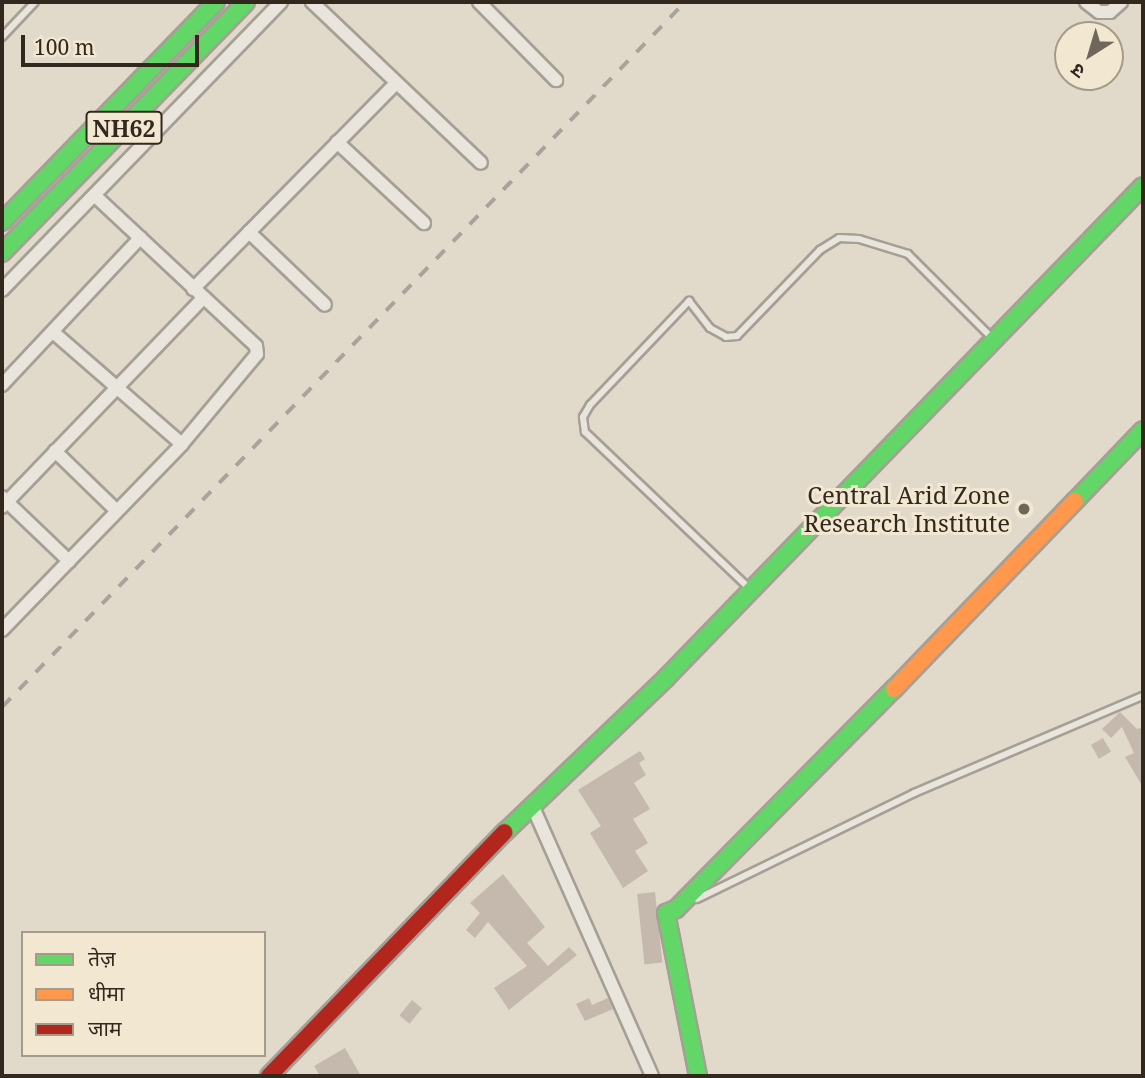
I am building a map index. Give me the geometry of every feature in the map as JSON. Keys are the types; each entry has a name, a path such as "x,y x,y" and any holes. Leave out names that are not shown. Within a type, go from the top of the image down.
{"main road":[{"name":"NH62","path":"2,222 216,2"},
{"name":"NH62","path":"2,253 246,2"},
{"path":"269,1076 532,805 750,590 1143,186"},
{"path":"698,1076 666,913 676,909 1143,430"}],"street":[{"path":"2,290 281,2"},
{"path":"312,2 395,84 481,163"},
{"path":"479,2 556,80"},
{"path":"1086,2 1098,12 1110,12 1121,2"},
{"path":"69,561 4,502 118,389 248,232 395,84"},
{"path":"337,142 424,223"},
{"path":"2,630 182,444 257,354 256,346 95,195"},
{"path":"248,232 326,304"},
{"path":"2,385 140,238"},
{"path":"53,332 182,444"},
{"path":"55,451 117,511"},
{"path":"532,805 652,1076"}],"lane":[{"path":"2,37 31,3"},
{"path":"750,590 585,432 583,417 590,405 689,301 710,328 726,337 737,335 820,250 839,238 859,239 908,254 993,339"},
{"path":"676,909 914,793 1143,696"}],"building":[{"path":"1120,712 1137,729 1143,727 1143,787 1125,757 1134,753 1122,727 1111,738 1102,729"},
{"path":"1103,738 1111,752 1099,759 1091,745"},
{"path":"640,751 645,759 639,763 646,775 634,783 650,809 633,819 648,843 635,851 648,871 623,888 590,833 601,826 578,790"},
{"path":"503,874 545,927 527,943 548,966 569,947 577,955 509,1010 494,988 527,966 488,922 475,938 466,930 480,913 470,903"},
{"path":"655,892 662,963 645,964 637,894"},
{"path":"589,998 592,1005 608,998 613,1009 585,1021 576,1004"},
{"path":"412,1000 422,1008 410,1024 399,1016"},
{"path":"345,1048 361,1076 320,1076 314,1066"}],"railway":[{"path":"2,707 685,2"}],"traffic: fast":[{"path":"2,222 216,2"},
{"path":"2,253 246,2"},
{"path":"505,832 666,678 1143,186"},
{"path":"1075,501 1143,430"},
{"path":"698,1076 666,913 676,909 894,689"}],"traffic: slow":[{"path":"894,689 1075,501"}],"traffic: jam":[{"path":"269,1076 505,832"}],"place":[{"name":"Central Arid Zone Research Institute","path":"1024,509"}]}
